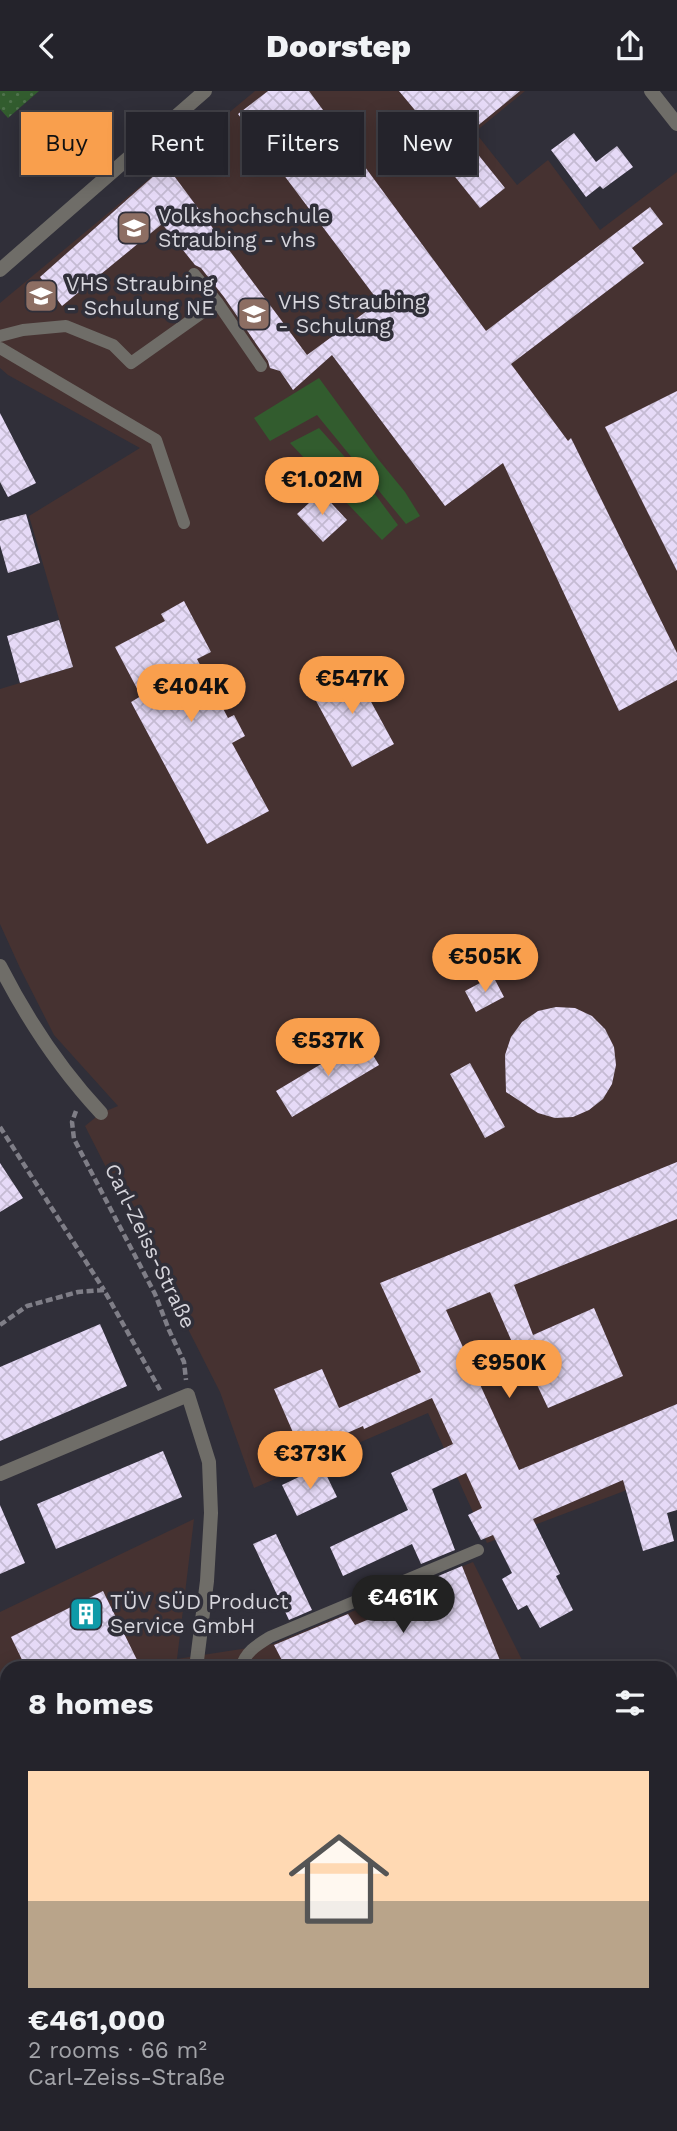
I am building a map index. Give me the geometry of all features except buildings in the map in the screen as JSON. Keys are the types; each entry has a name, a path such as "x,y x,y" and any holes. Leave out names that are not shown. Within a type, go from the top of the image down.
{"street":[{"path":"0,270 205,91"},
{"path":"651,91 677,124"},
{"path":"0,966 30,1020 82,1093 101,1113"},
{"path":"0,1474 188,1395 209,1462 211,1513 207,1581 197,1661"}],"lane":[{"path":"194,274 217,302 261,366"},
{"path":"0,336 23,330 66,326 113,345 131,363 217,302"},
{"path":"0,348 156,440 184,523"},
{"path":"243,1661 253,1648 270,1637 478,1550"}],"path":[{"name":"Carl-Zeiss-Straße","path":"82,1093 72,1122 74,1139 155,1294 184,1362 188,1395"},
{"path":"0,1127 104,1290 168,1404"},
{"path":"0,1325 27,1306 78,1292 104,1290"}],"shaded area":[{"path":"255,91 525,91 477,130 477,112 378,112 378,175 477,175 477,135 517,185 548,160 600,230 677,172 677,1471 487,1543 428,1413 254,1488 220,1392 85,1126 101,1113 118,1106 54,1035 0,924 0,689 73,667 29,516 140,448 8,375 0,368 0,303 154,175 228,175 228,113"},
{"path":"194,1519 177,1659 273,1644 473,1562 522,1661 0,1661 0,1612"}],"green space":[{"path":"0,91 39,91 8,118 0,109"},
{"path":"319,378 420,516 406,524 317,415 270,441 254,418"},
{"path":"319,428 360,474 398,525 382,540 290,443"}],"place":[{"name":"Volkshochschule Straubing - vhs","path":"134,228"},
{"name":"VHS Straubing - Schulung NE","path":"41,296"},
{"name":"VHS Straubing - Schulung","path":"254,314"},
{"name":"TÜV SÜD Product Service GmbH","path":"86,1614"}]}
